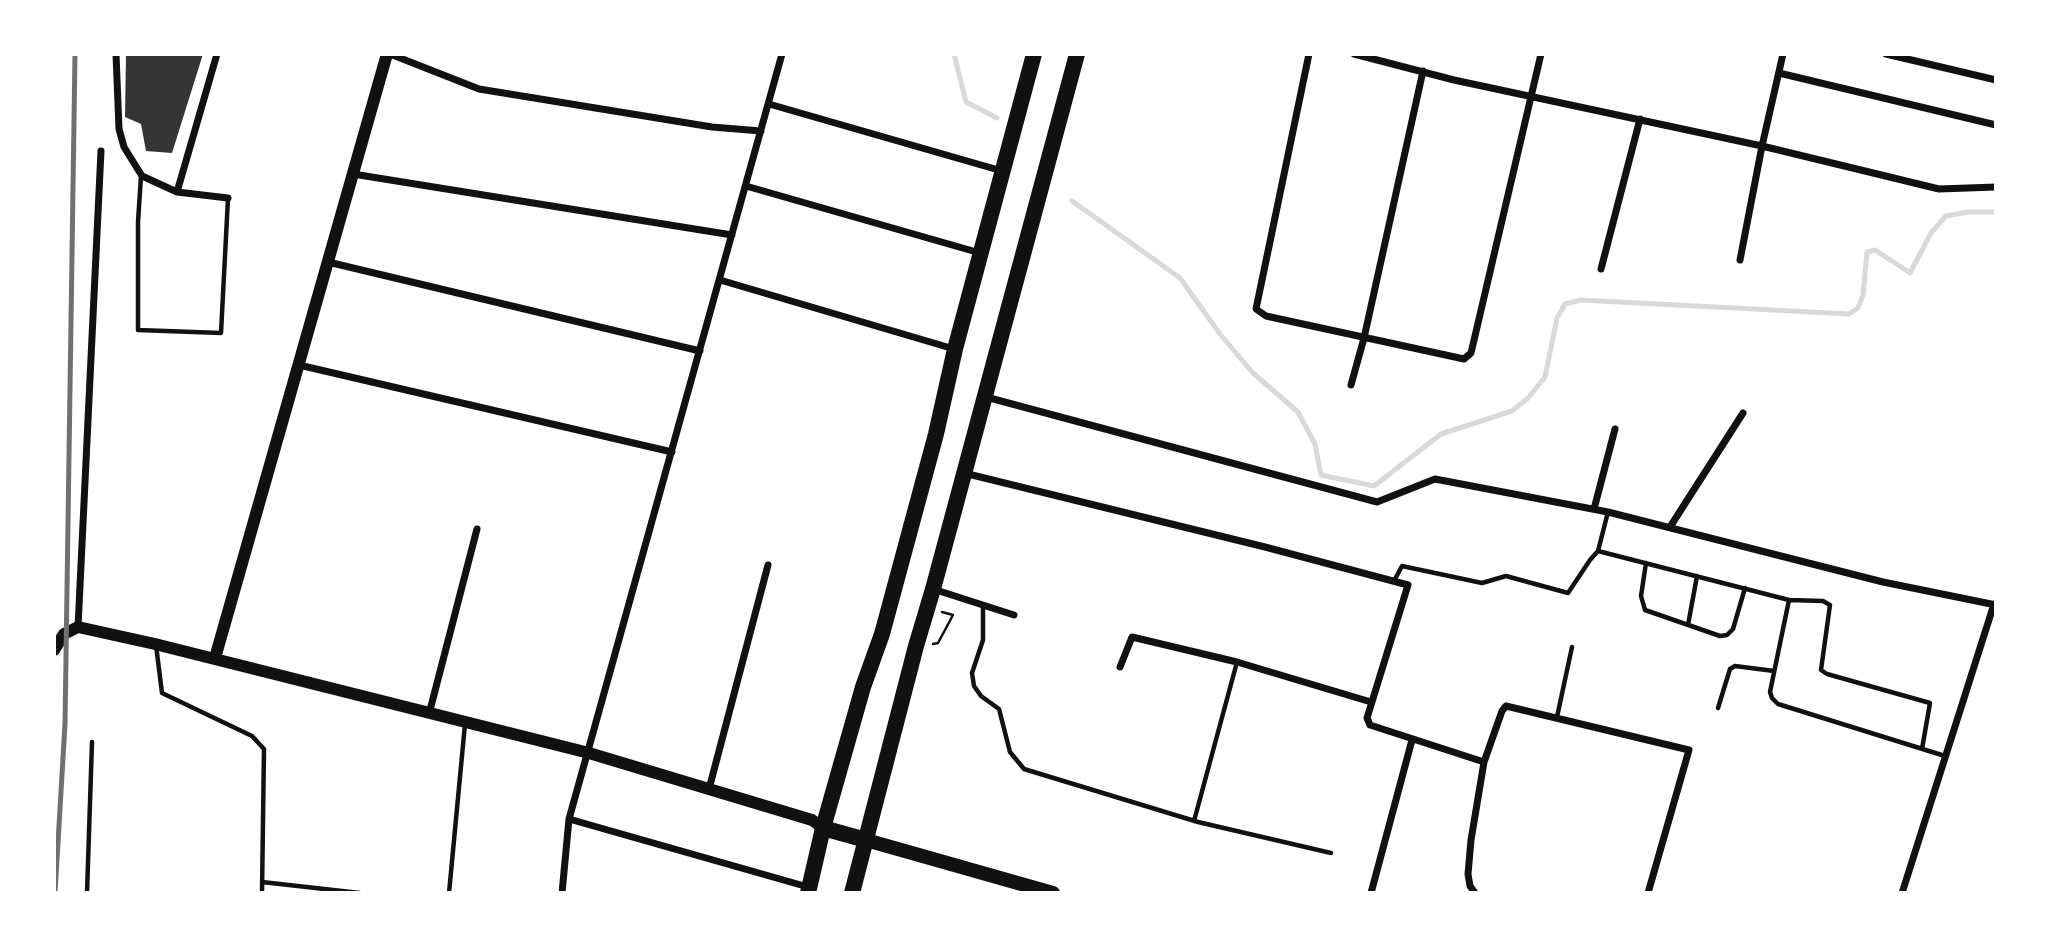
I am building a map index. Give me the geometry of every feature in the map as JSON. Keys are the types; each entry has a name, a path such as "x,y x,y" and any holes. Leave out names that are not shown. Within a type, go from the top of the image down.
{"main road":[{"path":"808,890 863,687 882,634 1034,54"},
{"path":"852,893 916,646 986,397 1077,54"},
{"path":"823,828 1017,888 1053,893"}],"street":[{"path":"117,54 119,130 124,147 142,176 177,192 228,198"},
{"path":"177,192 217,54"},
{"path":"215,658 389,54 479,89 712,127 761,131"},
{"path":"562,893 569,819 782,54"},
{"path":"1309,54 1256,309 1266,316 1464,359 1471,353 1541,54"},
{"path":"1354,54 1939,189 1996,187"},
{"path":"1740,260 1783,54"},
{"path":"1886,54 1996,80"},
{"path":"1351,385 1364,338 1423,71"},
{"path":"1779,73 1996,125"},
{"path":"769,104 1002,171"},
{"path":"1601,269 1640,119"},
{"path":"78,627 101,151"},
{"path":"353,174 732,235"},
{"path":"746,186 981,253"},
{"path":"328,262 700,351"},
{"path":"720,280 955,349"},
{"path":"299,365 672,452"},
{"path":"986,397 1377,502 1435,479 1608,512 1883,582 1995,604 1902,893"},
{"path":"1670,527 1743,412"},
{"path":"1594,509 1615,429"},
{"path":"964,473 1408,585 1371,702 1367,718 1370,726 1484,762"},
{"path":"429,714 477,529"},
{"path":"709,789 768,565"},
{"path":"933,589 1014,615"},
{"path":"54,650 64,634 78,627 155,644 589,753 812,820 823,828"},
{"path":"1121,667 1132,637 1237,662 1371,702"},
{"path":"1475,893 1470,886 1468,874 1484,762 1506,706 1689,750 1648,893"},
{"path":"1371,893 1412,740"},
{"path":"569,819 808,890"}],"lane":[{"path":"142,176 138,222 138,330 221,332 228,198"},
{"path":"1394,581 1402,566 1482,583 1506,576 1568,593 1598,551 1608,512"},
{"path":"1598,551 1789,600 1823,601 1830,605 1821,670 1930,703 1922,749"},
{"path":"1646,563 1641,596 1643,607 1648,612 1720,636 1727,635 1733,629 1745,588"},
{"path":"1688,625 1697,576"},
{"path":"1789,600 1770,692 1777,704 1945,756"},
{"path":"983,606 983,640 972,673 974,686 981,696 999,709 1010,752 1024,769 1194,821 1331,853"},
{"path":"155,644 162,693 252,736 264,749 262,893"},
{"path":"1557,717 1572,647"},
{"path":"1194,821 1237,662"},
{"path":"1718,708 1730,669 1735,666 1774,671"},
{"path":"449,893 465,723"},
{"path":"88,893 92,742"},
{"path":"262,882 360,893"}],"path":[{"path":"916,646 938,643 953,615"}],"building":[{"path":"126,54 203,54 172,153 146,151 141,124 125,117"}],"waterway":[{"path":"954,54 966,102 997,118"},
{"path":"1072,201 1180,278 1220,334 1253,373 1298,412 1315,444 1321,475 1374,486 1441,434 1512,411 1528,398 1545,377 1557,318 1565,304 1581,300 1849,314 1858,308 1863,295 1867,252 1875,250 1910,273 1931,233 1946,216 1968,212 1996,212"}],"railway":[{"path":"55,893 65,724 75,54"}]}
